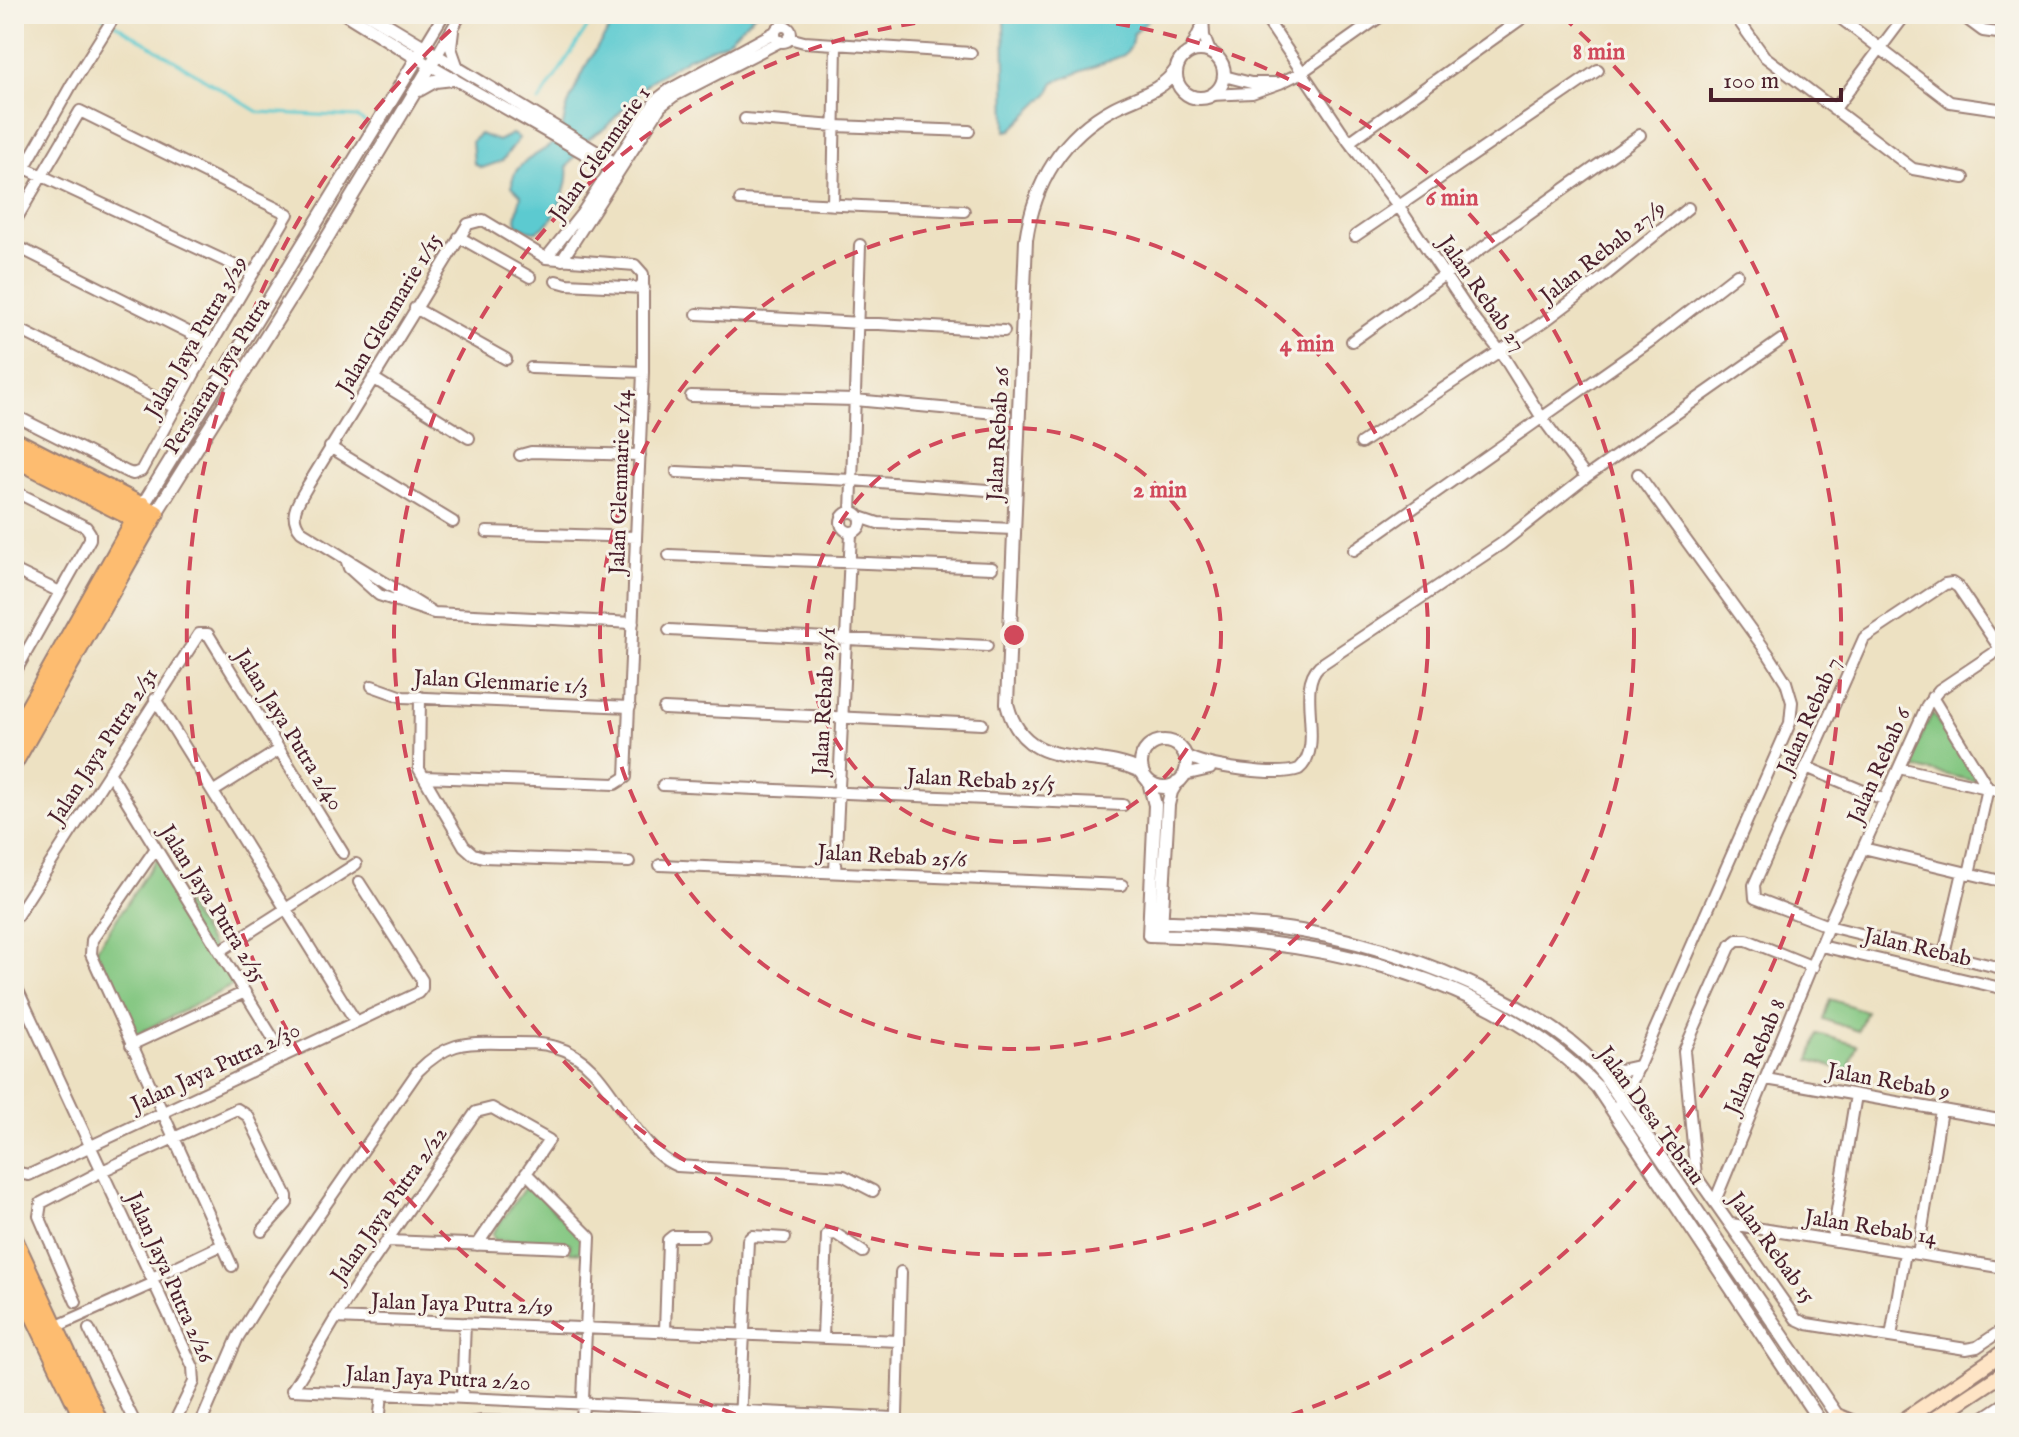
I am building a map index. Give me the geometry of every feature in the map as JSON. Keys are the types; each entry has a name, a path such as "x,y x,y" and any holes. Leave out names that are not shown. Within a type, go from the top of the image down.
{"main road":[{"path":"14,440 145,516"},
{"path":"14,458 145,516"},
{"name":"Persiaran Jaya Putra","path":"14,734 145,516"},
{"name":"Persiaran Jaya Putra","path":"14,763 145,516"},
{"path":"14,1239 100,1423"},
{"path":"14,1275 85,1423"},
{"path":"1889,1423 1905,1419 2005,1351"},
{"path":"1928,1423 2005,1372"},
{"path":"1839,1419 1854,1423"}],"street":[{"path":"14,186 116,14"},
{"path":"346,14 420,53 616,167"},
{"path":"369,14 420,53"},
{"name":"Persiaran Jaya Putra","path":"145,516 444,14"},
{"name":"Persiaran Jaya Putra","path":"145,516 292,297 461,14"},
{"path":"785,14 782,35 836,45 971,53"},
{"name":"Jalan Rebab 27","path":"1263,14 1349,142 1399,207 1472,316 1500,351 1542,418 1586,477"},
{"path":"1142,96 1165,91 1183,91 1196,97 1252,93 1302,72 1384,14"},
{"path":"1349,142 1528,14"},
{"path":"1734,14 1764,56 1913,169 1964,178"},
{"path":"1835,14 1950,102 2005,110"},
{"path":"1834,110 1906,14"},
{"path":"1960,14 1983,31 2005,34"},
{"path":"1998,14 2005,16"},
{"path":"1203,16 1210,52"},
{"path":"1142,96 1162,86 1176,70 1180,60 1189,53 1198,37 1203,16"},
{"path":"454,25 451,48 455,73"},
{"name":"Jalan Glenmarie 1","path":"562,260 656,100 782,35"},
{"path":"833,205 836,45"},
{"path":"1189,53 1201,50 1210,52 1221,62 1224,76 1221,85 1211,95"},
{"path":"1176,70 1183,91"},
{"path":"1355,236 1598,70"},
{"path":"415,93 455,73"},
{"path":"1224,76 1251,83 1280,83"},
{"name":"Jalan Rebab 26","path":"1142,96 1117,106 1075,136 1047,173 1033,205 1026,240 1007,693 1010,714 1019,731 1042,749 1060,756 1126,764 1146,777"},
{"name":"Jalan Jaya Putra 3/29","path":"14,415 133,474 141,471 288,214 80,111 42,175"},
{"path":"745,119 969,131"},
{"path":"1352,341 1640,135"},
{"path":"25,168 253,274"},
{"path":"14,223 42,175"},
{"path":"740,200 964,211"},
{"name":"Jalan Rebab 27/9","path":"1361,443 1500,351 1606,275 1688,208"},
{"name":"Jalan Glenmarie 1","path":"546,258 586,216"},
{"name":"Jalan Glenmarie 1/15","path":"562,260 546,258 483,220 468,224 330,447 297,505 294,517 301,531 346,559 349,568 379,595 434,613 633,623"},
{"path":"459,237 530,277"},
{"path":"577,238 582,261"},
{"path":"14,245 212,344"},
{"name":"Jalan Rebab 25/1","path":"835,872 850,561 856,522 852,480 860,245"},
{"path":"556,281 644,288 643,274 635,265 562,260"},
{"path":"1354,550 1652,340 1737,274"},
{"name":"Jalan Glenmarie 1/14","path":"424,777 615,784 626,777 644,288"},
{"path":"415,308 506,359"},
{"path":"697,314 1004,331"},
{"path":"14,327 176,408"},
{"path":"1146,777 1160,786 1199,769 1288,772 1303,766 1309,754 1311,681 1315,670 1501,544 1586,477 1781,340"},
{"path":"531,368 643,372"},
{"path":"373,378 469,438"},
{"path":"691,396 855,400 1006,414"},
{"path":"330,447 453,522"},
{"path":"520,455 531,452 640,455"},
{"path":"677,472 1001,491"},
{"path":"1618,1105 1712,904 1792,712 1790,690 1769,655 1638,474"},
{"path":"14,491 86,527 90,533 90,539 60,592 19,655 14,674"},
{"path":"856,522 1013,529"},
{"path":"487,532 636,537"},
{"path":"669,555 992,568"},
{"path":"14,570 60,592"},
{"name":"Jalan Rebab 7","path":"1828,926 1755,898 1754,885 1864,638 1945,584 1952,583 1958,587 2002,653"},
{"path":"669,630 987,646"},
{"name":"Jalan Jaya Putra 2/31","path":"14,920 199,634"},
{"name":"Jalan Jaya Putra 2/40","path":"199,634 208,634 343,853"},
{"name":"Jalan Rebab 6","path":"1828,926 1932,697 2002,653"},
{"name":"Jalan Glenmarie 1/3","path":"372,686 403,697 630,707"},
{"path":"420,697 419,761 424,777 468,851 483,857 629,862"},
{"path":"1932,697 1988,788 1944,954"},
{"path":"155,699 356,1022"},
{"path":"664,709 982,724"},
{"path":"1155,928 1155,805 1140,762 1143,753 1150,745 1165,740 1175,743 1185,755 1198,762 1228,768"},
{"path":"215,793 279,750"},
{"name":"Jalan Rebab 26","path":"1104,760 1143,753"},
{"path":"1155,928 1162,897 1168,805 1171,792 1187,765 1185,755"},
{"path":"1806,767 1885,800"},
{"path":"1899,768 2005,792"},
{"name":"Jalan Jaya Putra 2/35","path":"109,772 284,1056"},
{"name":"Jalan Rebab 25/5","path":"663,785 1123,805"},
{"path":"156,848 90,947 91,954 232,1266"},
{"path":"1863,848 2005,882"},
{"path":"220,951 356,864"},
{"name":"Jalan Rebab 25/6","path":"660,865 1122,885"},
{"name":"Jalan Jaya Putra 2/30","path":"14,1164 18,1173 29,1175 418,993 422,980 359,882"},
{"path":"1162,897 1176,916 1195,924"},
{"name":"Jalan Desa Tebrau","path":"1155,928 1195,924 1269,927 1313,933 1381,949 1429,966 1532,1015 1594,1062 1618,1105 1818,1420"},
{"path":"1828,926 2005,969"},
{"name":"Jalan Rebab 8","path":"1715,1201 1828,926"},
{"name":"Jalan Desa Tebrau","path":"1155,928 1312,948 1376,963 1463,996 1525,1029 1584,1074 1618,1105 1839,1419"},
{"name":"Jalan Rebab 15","path":"1813,967 1747,940 1737,940 1731,945 1684,1051 1696,1176 1796,1319 1807,1324 1966,1349 1977,1347 2005,1328"},
{"name":"Jalan Rebab","path":"1821,946 2005,989"},
{"name":"Jalan Jaya Putra 2/26","path":"14,982 195,1374 174,1423"},
{"path":"131,1045 245,992"},
{"path":"201,1423 238,1337 274,1279 418,1071 445,1048 466,1043 533,1043 558,1047 582,1059 652,1149 665,1161 677,1166 844,1176 873,1191"},
{"path":"1594,1062 1620,1071 1638,1067"},
{"name":"Jalan Rebab 9","path":"1766,1079 2005,1121"},
{"path":"1832,1240 1856,1095"},
{"name":"Jalan Jaya Putra 2/22","path":"292,1390 316,1355 335,1318 476,1112 492,1108 549,1140 526,1173"},
{"path":"76,1302 38,1209 41,1203 102,1171 237,1109 245,1113 287,1196 287,1203 262,1231"},
{"path":"1918,1254 1941,1110"},
{"path":"477,1245 526,1173 590,1237 582,1423"},
{"name":"Jalan Rebab 14","path":"1731,1224 2004,1268"},
{"path":"823,1337 827,1235 836,1234 863,1252"},
{"path":"665,1331 668,1240 673,1236 703,1236"},
{"path":"740,1418 748,1240 752,1236 785,1238"},
{"path":"388,1241 567,1248"},
{"path":"51,1351 51,1335 55,1327 222,1245"},
{"path":"1891,1337 1905,1252"},
{"path":"2004,1268 2005,1255"},
{"path":"899,1341 901,1272"},
{"name":"Jalan Jaya Putra 2/19","path":"335,1318 899,1341"},
{"path":"462,1398 465,1323"},
{"path":"89,1329 135,1423"},
{"name":"Jalan Jaya Putra 2/20","path":"292,1390 583,1404 740,1418 888,1419 897,1414 899,1341"},
{"path":"379,1423 382,1394"},
{"path":"1975,1423 2005,1403"},
{"path":"470,1423 536,1423"}],"green space":[{"path":"1932,713 1979,782 1908,766"},
{"path":"157,858 235,984 134,1036 96,950"},
{"path":"1830,999 1866,1011 1858,1031 1823,1019"},
{"path":"1818,1034 1857,1045 1848,1071 1810,1060"},
{"path":"525,1187 532,1188 582,1239 583,1253 570,1252 570,1243 495,1240 492,1234"}],"water":[{"path":"620,14 755,14 726,42 688,58 649,82 605,128 588,139 567,167 564,194 555,213 543,228 536,231 526,229 517,224 521,195 512,186 513,177 523,164 556,140 586,66"},
{"path":"1025,14 1154,14 1133,34 1131,46 1124,55 1054,82 1048,94 1011,130 1006,131 1004,15 1019,17"},
{"path":"480,134 498,141 512,134 519,138 502,161 482,168 474,164 472,141"}],"waterway":[{"path":"99,14 109,20"},
{"path":"539,102 596,14"},
{"path":"115,24 258,112 356,117 365,122"}]}
